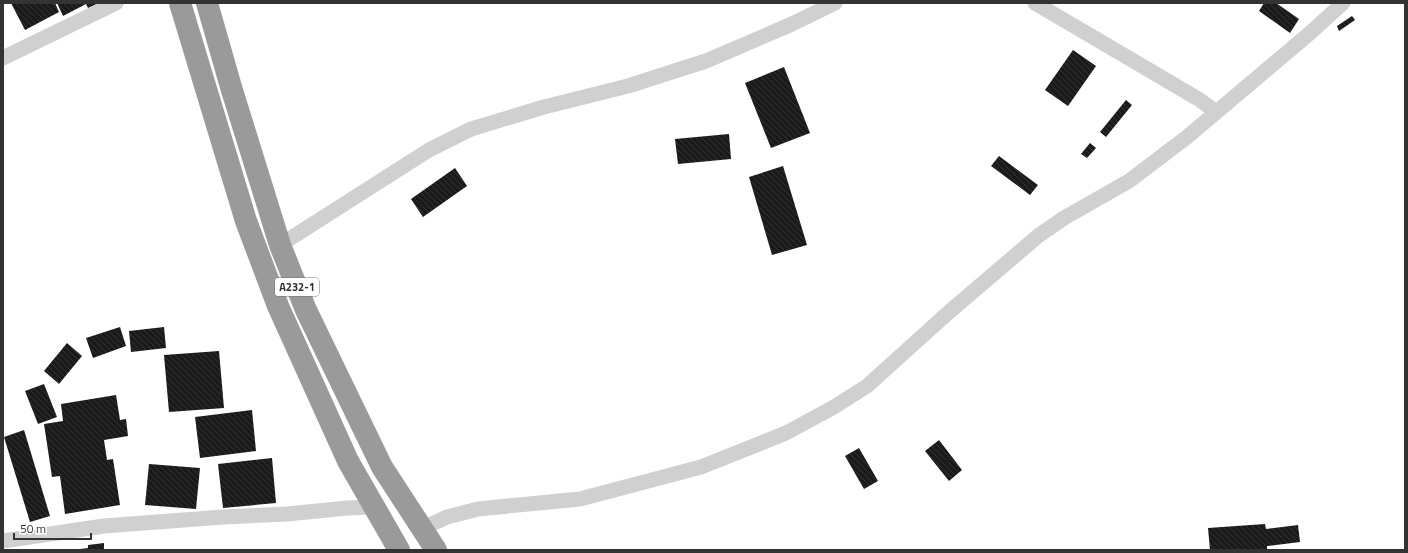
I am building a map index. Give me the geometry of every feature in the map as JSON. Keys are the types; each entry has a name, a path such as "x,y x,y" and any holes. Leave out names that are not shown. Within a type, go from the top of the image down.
{"highway":[{"name":"A232-1","path":"180,3 246,222 278,306 348,461 399,550"},
{"name":"A232-1","path":"207,3 231,87 280,245 306,310 382,467 436,550"}],"street":[{"path":"3,58 116,3"},
{"path":"1034,3 1200,100 1216,112"},
{"path":"421,529 447,517 478,508 580,499 701,467 786,433 834,407 867,386 949,312 1038,236 1064,218 1129,181 1187,137 1310,33 1343,3"},
{"path":"280,245 429,150 471,129 544,107 628,86 706,61 828,4"},
{"path":"3,541 104,526 374,507"}],"building":[{"path":"11,3 55,3 59,12 25,30"},
{"path":"57,3 99,3 88,8 86,4 63,16"},
{"path":"1264,3 1276,3 1299,19 1290,33 1259,11"},
{"path":"1352,16 1355,20 1339,31 1337,26"},
{"path":"1073,50 1096,66 1068,106 1045,90"},
{"path":"784,67 810,133 771,148 745,83"},
{"path":"1126,100 1132,105 1106,137 1100,132"},
{"path":"729,134 731,159 678,164 675,139"},
{"path":"1090,143 1096,148 1087,158 1081,154"},
{"path":"999,156 1038,185 1030,195 991,166"},
{"path":"783,166 807,245 772,255 749,177"},
{"path":"455,168 467,186 423,217 411,199"},
{"path":"120,327 126,346 93,358 86,338"},
{"path":"164,327 166,348 131,352 129,331"},
{"path":"67,343 82,356 59,384 44,371"},
{"path":"219,351 224,408 169,412 164,355"},
{"path":"44,384 57,417 38,424 25,391"},
{"path":"116,395 120,420 126,419 128,436 104,440 107,460 113,459 120,505 65,514 60,476 52,477 44,424 63,421 61,404"},
{"path":"252,410 256,451 200,458 195,417"},
{"path":"24,430 50,516 30,522 4,437"},
{"path":"939,440 962,470 949,481 925,451"},
{"path":"859,448 878,481 864,489 845,456"},
{"path":"272,458 276,503 223,508 218,464"},
{"path":"149,464 200,468 196,509 145,505"},
{"path":"1265,524 1266,529 1298,525 1300,542 1267,546 1267,550 1210,550 1208,528"},
{"path":"104,543 104,550 80,550 88,548 88,545"}]}
